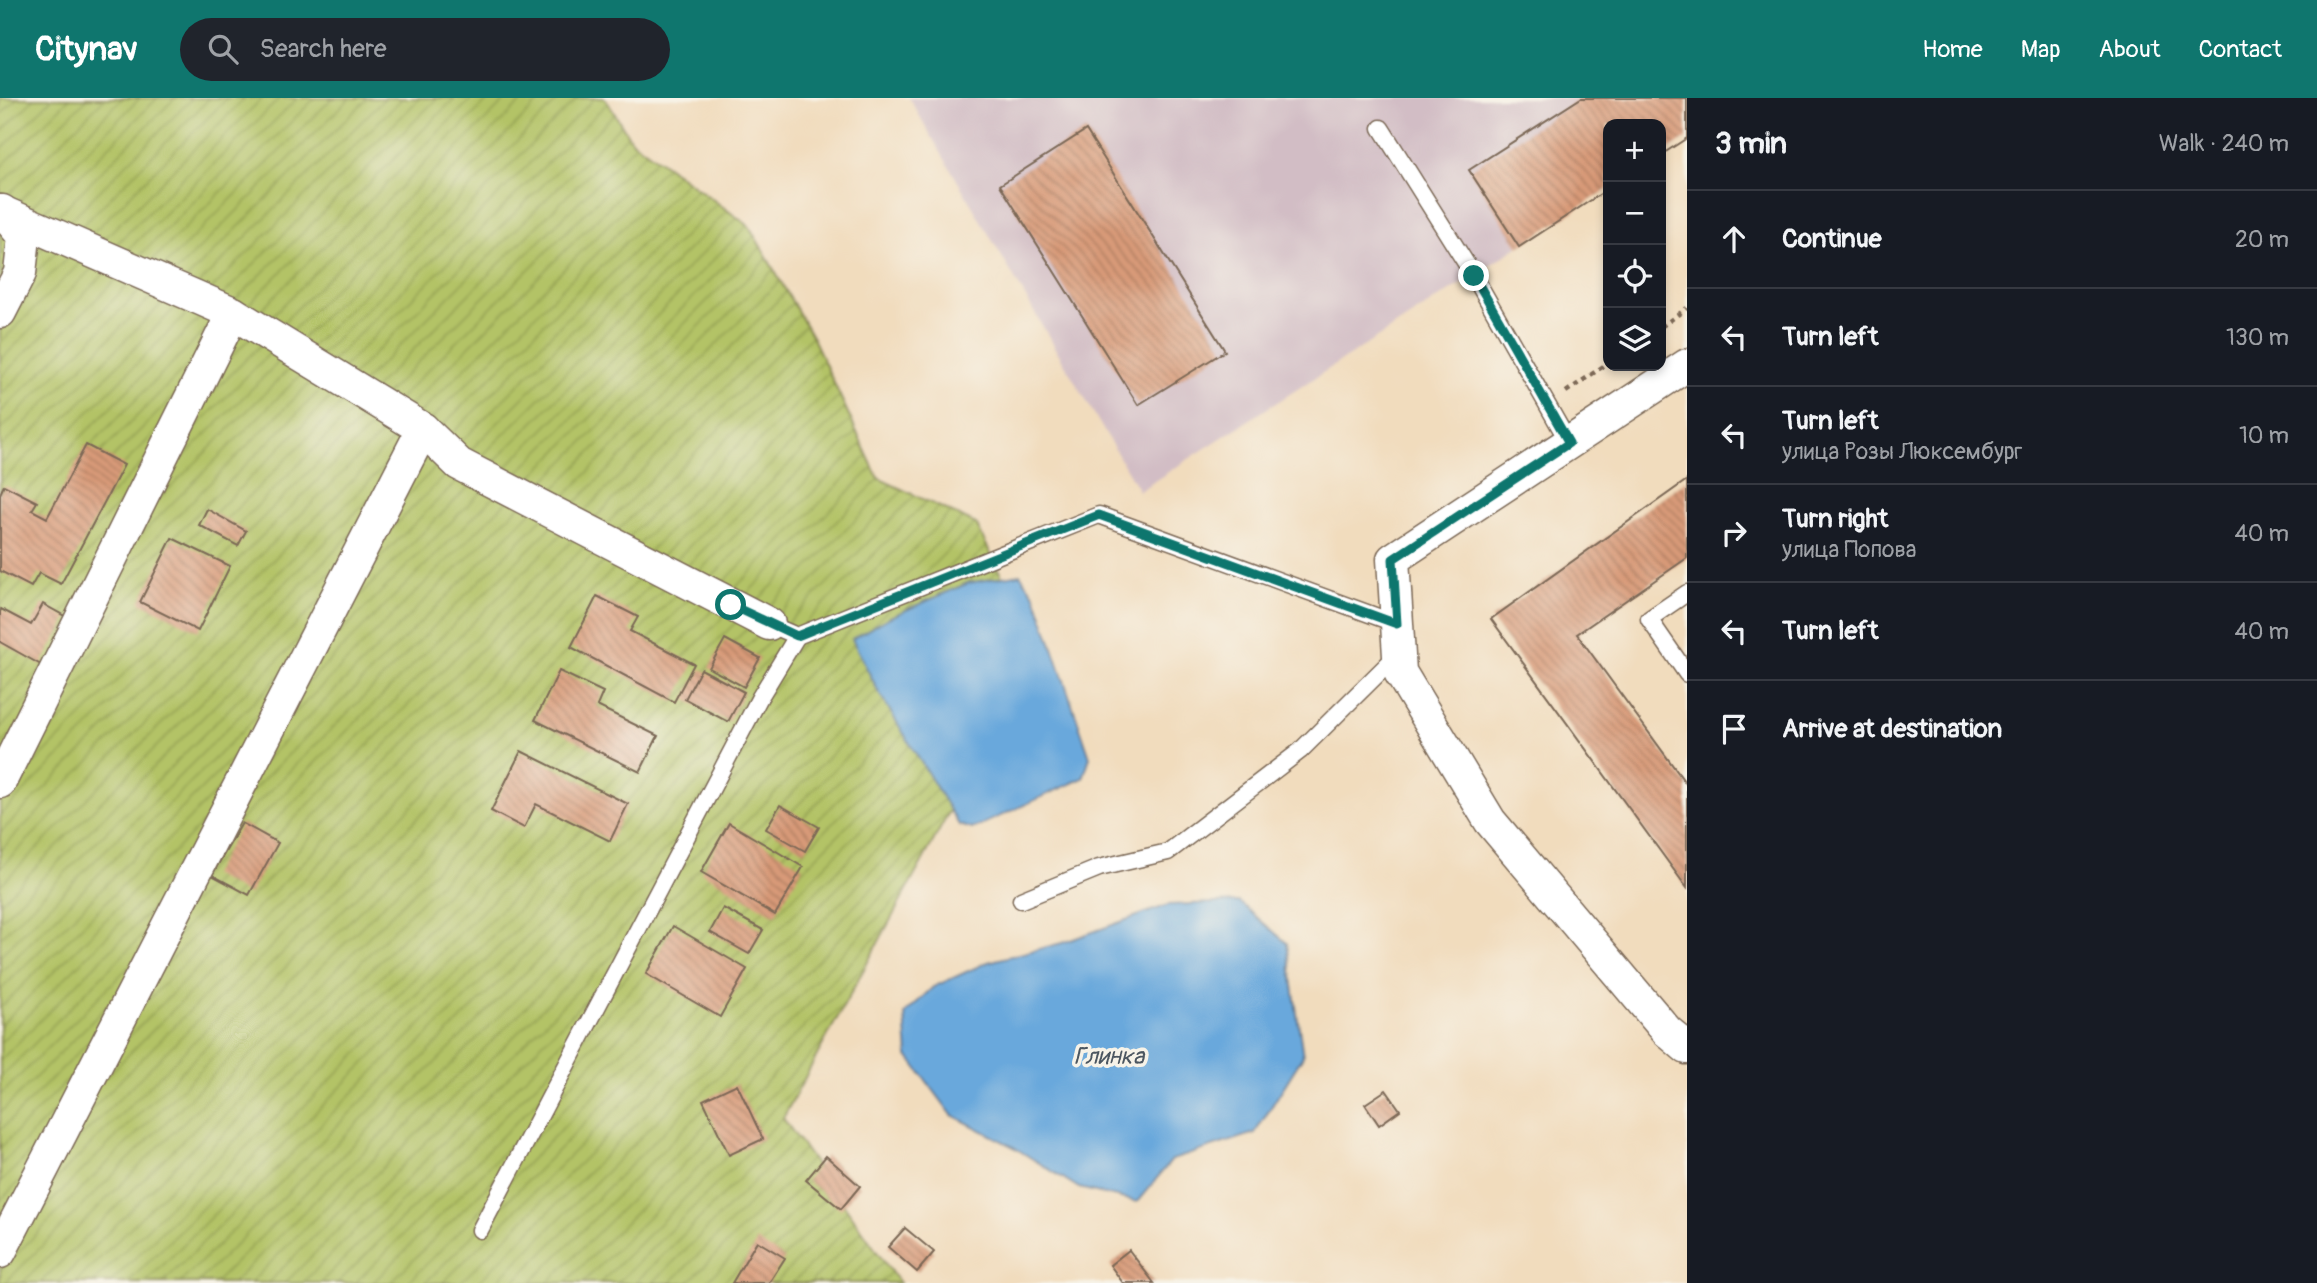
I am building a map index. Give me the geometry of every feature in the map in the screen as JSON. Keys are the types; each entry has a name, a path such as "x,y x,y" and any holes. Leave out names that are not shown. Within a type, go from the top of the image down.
{"street":[{"path":"0,312 20,273 24,237 1,211"},
{"path":"1,211 233,313 423,429 459,464 783,630"},
{"path":"0,782 233,313"},
{"path":"1687,365 1393,559 1400,672 1490,821 1667,1031 1687,1048"},
{"path":"0,1252 423,429"}],"lane":[{"path":"1381,128 1549,404 1569,443"},
{"path":"480,1230 730,760 760,697 783,630 1099,515 1398,638 1300,751 1168,852 1099,868 1021,900"},
{"path":"1687,593 1649,619 1687,674"}],"path":[{"path":"1666,323 1687,308"},
{"path":"1549,404 1603,366"}],"shaded area":[{"path":"909,98 1687,98 1687,138 1666,152 1666,119 1603,119 1603,192 1139,491"}],"green space":[{"path":"0,98 605,98 631,140 749,226 814,340 878,478 976,524 1043,660 973,768 783,1118 899,1283 0,1283"}],"water":[{"path":"1020,574 1035,595 1090,757 1083,778 972,829 959,825 878,691 852,639 890,617 968,583"},
{"name":"Глинка","path":"1239,902 1287,943 1303,1056 1255,1133 1172,1160 1137,1202 1079,1188 1012,1146 952,1115 908,1056 905,1014 933,987 988,962 1062,943 1168,905"}],"building":[{"path":"1581,98 1687,98 1687,138 1666,152 1666,119 1603,119 1603,192 1519,247 1469,170"},
{"path":"1086,130 1225,351 1138,405 1000,185"},
{"path":"86,445 124,465 61,584 39,573 31,587 0,571 0,494 4,485 37,502 32,510 47,518"},
{"path":"1687,480 1687,558 1577,634 1687,785 1687,888 1491,619"},
{"path":"207,509 246,531 238,546 199,525"},
{"path":"172,538 230,566 198,631 140,602"},
{"path":"597,596 638,617 630,631 694,664 674,702 571,647"},
{"path":"43,604 68,618 41,665 0,642 0,612 1,609 31,625"},
{"path":"725,639 760,658 744,687 709,668"},
{"path":"701,669 744,692 728,722 685,699"},
{"path":"559,671 603,692 597,706 658,736 640,772 535,720"},
{"path":"521,751 628,804 610,841 536,804 524,828 491,811"},
{"path":"780,805 819,827 805,851 766,829"},
{"path":"242,823 278,843 249,895 212,875"},
{"path":"729,823 803,867 775,915 701,872"},
{"path":"723,908 763,930 749,954 710,932"},
{"path":"673,926 747,969 720,1017 646,974"},
{"path":"737,1084 763,1139 729,1155 703,1100"},
{"path":"1386,1090 1400,1110 1379,1125 1365,1104"},
{"path":"826,1156 860,1186 841,1209 806,1180"},
{"path":"905,1228 934,1252 917,1272 888,1247"},
{"path":"757,1241 785,1258 769,1283 732,1283"},
{"path":"1129,1250 1154,1283 1123,1283 1110,1265"}],"route":[{"path":"731,605 797,636 1099,515 1397,624 1393,559 1569,443 1474,276"}]}
